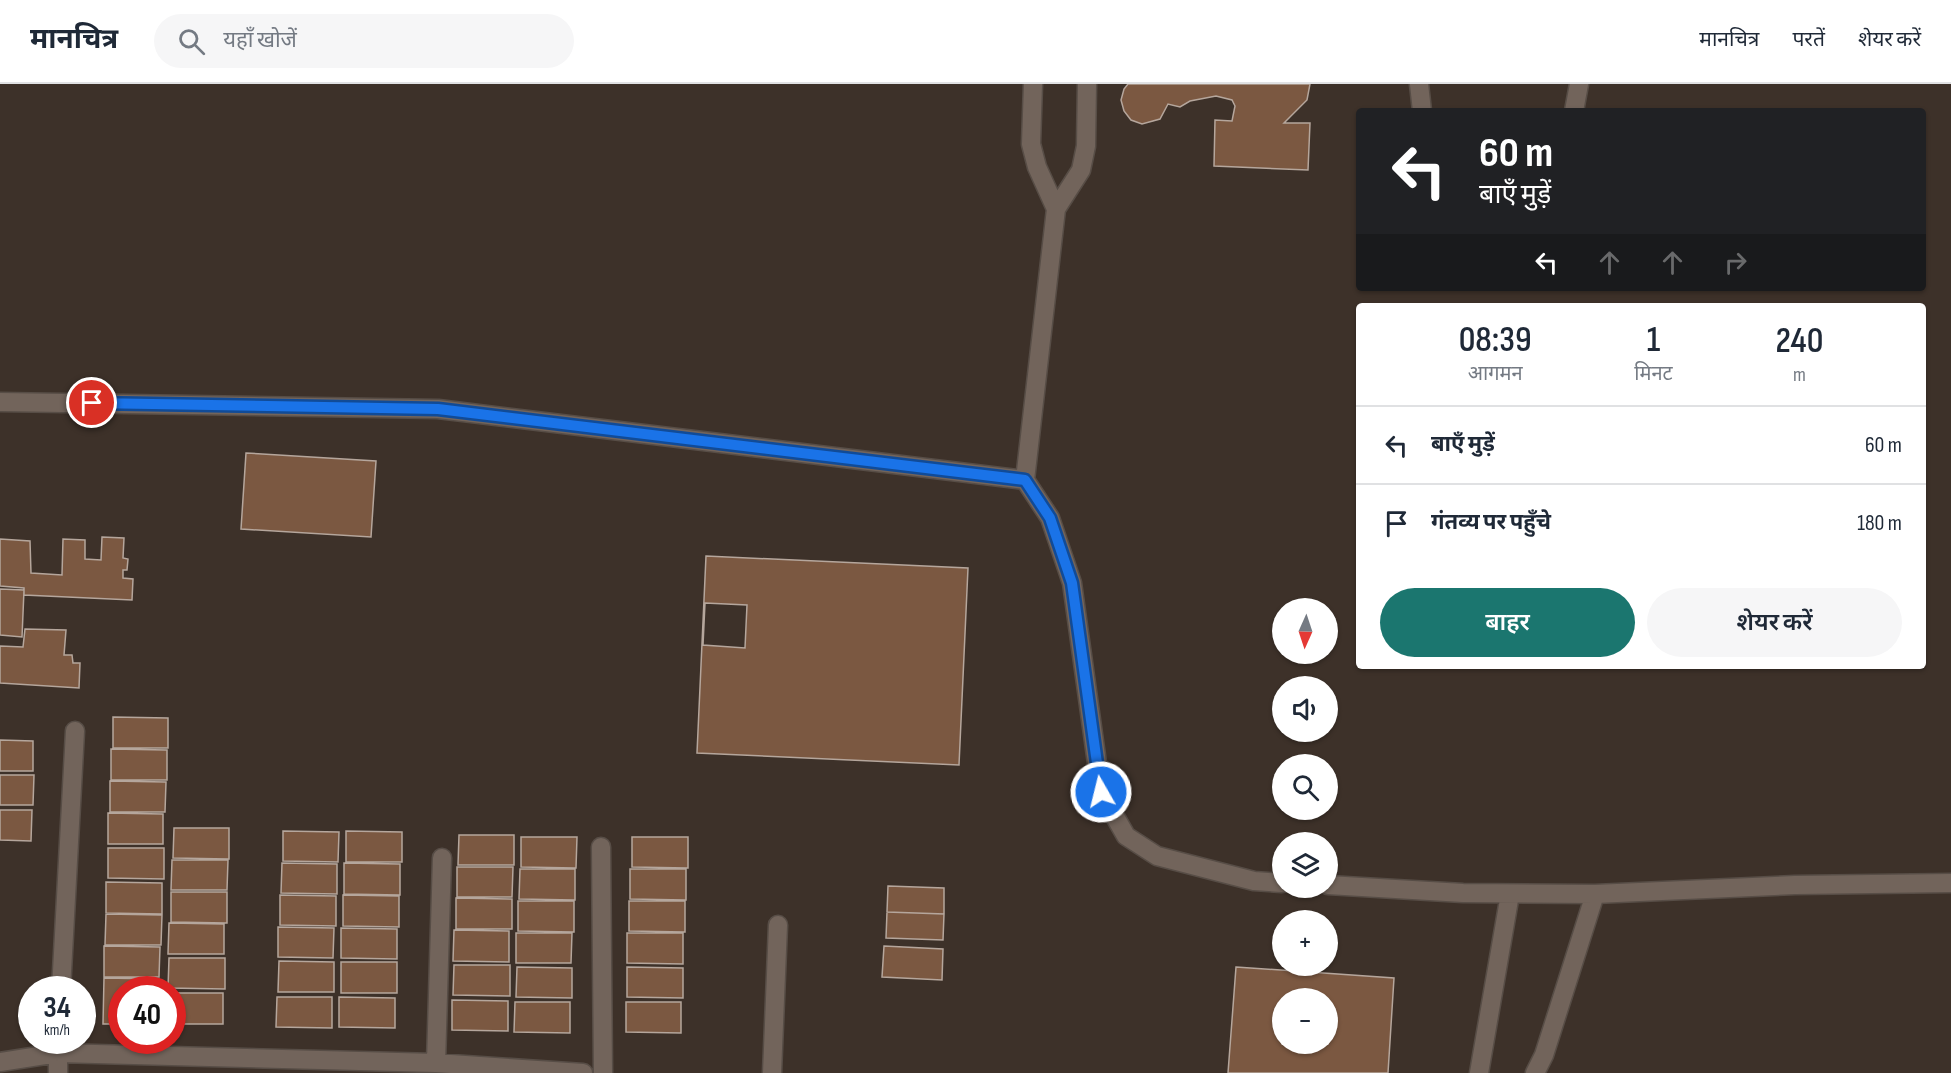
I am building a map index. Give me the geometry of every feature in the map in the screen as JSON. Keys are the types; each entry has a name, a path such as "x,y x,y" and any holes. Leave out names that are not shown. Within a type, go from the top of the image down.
{"street":[{"path":"1033,84 1031,144 1037,167 1056,209"},
{"path":"1087,84 1086,147 1081,170 1056,209 1025,480 1050,518 1072,583 1101,792 1126,836 1157,856 1254,881 1272,882"},
{"path":"1419,84 1422,108"},
{"path":"1575,108 1579,84"},
{"path":"0,402 438,409 1025,480"},
{"path":"62,976 75,731"},
{"path":"601,847 603,1073"},
{"path":"436,1063 442,858"},
{"path":"1338,885 1510,894 1595,894 1795,885 1951,883"},
{"path":"1479,1073 1510,894"},
{"path":"1535,1073 1544,1054 1595,894"},
{"path":"772,1073 778,925"},
{"path":"96,1052 193,1065 436,1063 583,1073"},
{"path":"0,1062 31,1054"},
{"path":"58,1054 58,1073"}],"building":[{"path":"1128,84 1310,84 1307,100 1284,123 1310,123 1308,170 1214,166 1215,120 1232,121 1235,106 1232,100 1216,96 1190,101 1180,107 1168,104 1160,119 1142,124 1131,120 1124,111 1121,100"},
{"path":"246,453 376,461 371,537 241,529"},
{"path":"102,537 124,538 123,558 128,559 127,570 123,570 123,578 133,579 132,600 24,595 24,588 0,586 0,539 30,541 31,573 62,575 63,539 85,540 85,559 101,560"},
{"path":"706,556 968,568 959,765 697,753"},
{"path":"0,589 24,590 22,637 0,635"},
{"path":"705,603 747,605 745,648 703,645"},
{"path":"25,629 66,630 64,655 72,655 73,663 80,663 79,688 0,683 0,646 23,647"},
{"path":"113,717 168,718 168,748 113,748"},
{"path":"0,740 33,741 33,771 0,771"},
{"path":"111,749 167,750 167,780 111,780"},
{"path":"0,775 34,775 33,805 0,805"},
{"path":"110,781 166,782 165,812 110,812"},
{"path":"0,810 32,810 31,841 0,840"},
{"path":"108,813 163,814 163,844 108,844"},
{"path":"174,828 229,828 229,859 173,858"},
{"path":"283,831 339,832 338,862 283,861"},
{"path":"346,831 402,832 402,862 346,862"},
{"path":"459,835 514,835 514,865 458,865"},
{"path":"521,837 577,837 576,868 521,867"},
{"path":"632,837 688,837 688,868 632,867"},
{"path":"108,848 164,848 164,879 108,878"},
{"path":"172,860 228,860 227,890 171,890"},
{"path":"282,863 337,864 337,894 281,893"},
{"path":"344,863 400,864 400,895 344,894"},
{"path":"457,867 513,867 512,897 457,897"},
{"path":"520,869 575,869 575,900 519,899"},
{"path":"630,869 686,869 686,900 630,899"},
{"path":"106,882 162,883 162,914 106,913"},
{"path":"888,886 944,888 944,914 887,912"},
{"path":"171,892 227,892 227,923 171,922"},
{"path":"280,895 336,896 336,926 280,925"},
{"path":"343,895 399,896 399,927 343,926"},
{"path":"456,898 512,899 512,929 456,929"},
{"path":"518,901 574,901 574,932 518,931"},
{"path":"629,901 685,901 685,932 629,931"},
{"path":"887,912 944,914 943,940 886,938"},
{"path":"106,914 162,915 161,945 105,945"},
{"path":"169,923 224,924 224,954 168,954"},
{"path":"278,927 334,928 333,958 278,957"},
{"path":"341,928 397,929 397,959 341,958"},
{"path":"454,930 509,931 509,962 453,961"},
{"path":"516,933 572,933 571,963 516,963"},
{"path":"627,933 683,933 683,964 627,963"},
{"path":"104,946 160,947 159,976 104,977"},
{"path":"884,946 943,949 942,980 882,977"},
{"path":"169,958 225,958 225,989 186,988 186,976 168,976"},
{"path":"279,961 334,962 334,992 278,992"},
{"path":"341,962 397,962 397,993 341,993"},
{"path":"454,965 510,965 510,996 453,995"},
{"path":"517,967 572,968 572,998 516,997"},
{"path":"627,967 683,968 683,998 627,997"},
{"path":"1236,967 1272,970 1272,976 1338,976 1338,974 1394,978 1388,1073 1228,1073"},
{"path":"104,978 108,978 108,1024 103,1024"},
{"path":"186,993 223,993 223,1024 186,1024"},
{"path":"277,997 332,997 332,1028 276,1027"},
{"path":"339,997 395,998 395,1028 339,1027"},
{"path":"452,1000 508,1001 508,1031 452,1030"},
{"path":"515,1002 570,1002 570,1033 514,1032"},
{"path":"626,1002 681,1002 681,1033 626,1032"}],"route":[{"path":"92,403 438,409 1025,480 1050,518 1072,583 1101,792"}]}
